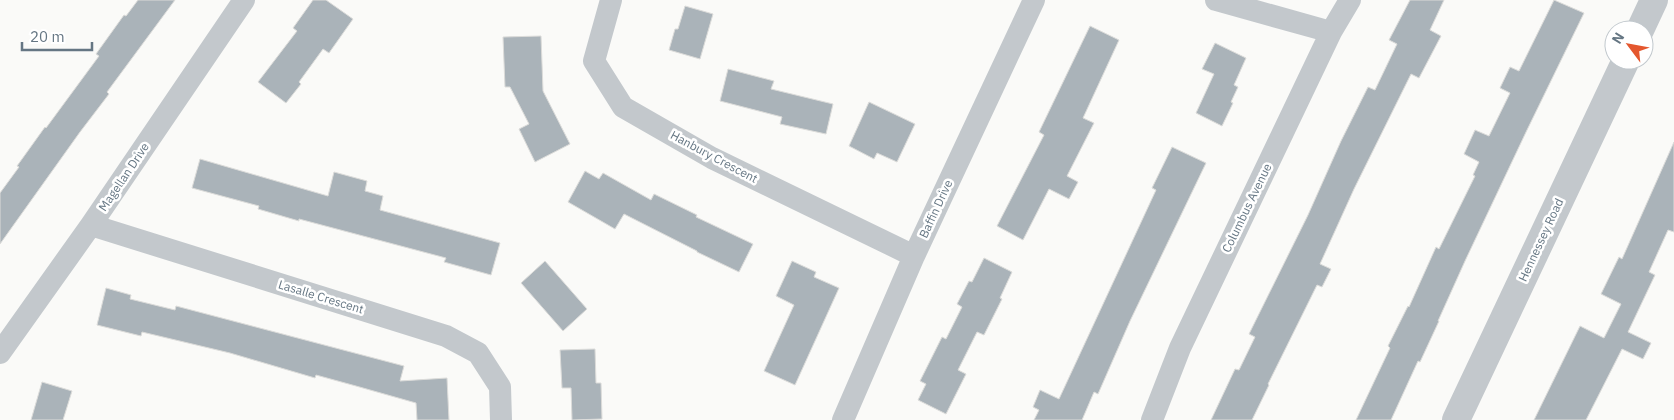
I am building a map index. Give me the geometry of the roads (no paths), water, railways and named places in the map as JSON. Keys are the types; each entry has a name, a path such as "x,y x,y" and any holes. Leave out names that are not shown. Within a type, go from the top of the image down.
{"street":[{"name":"Magellan Drive","path":"0,352 91,225 244,0"},
{"name":"Hanbury Crescent","path":"611,0 594,61 623,107 712,158 914,256"},
{"name":"Baffin Drive","path":"843,420 914,256 1034,0"},
{"path":"1216,0 1332,32"},
{"name":"Columbus Avenue","path":"1152,420 1180,348 1332,32 1350,0"},
{"path":"1645,20 1654,0"},
{"name":"Hennessey Road","path":"1456,420 1621,70"},
{"name":"Lasalle Crescent","path":"91,225 446,336 478,353 500,387 501,420"}]}
